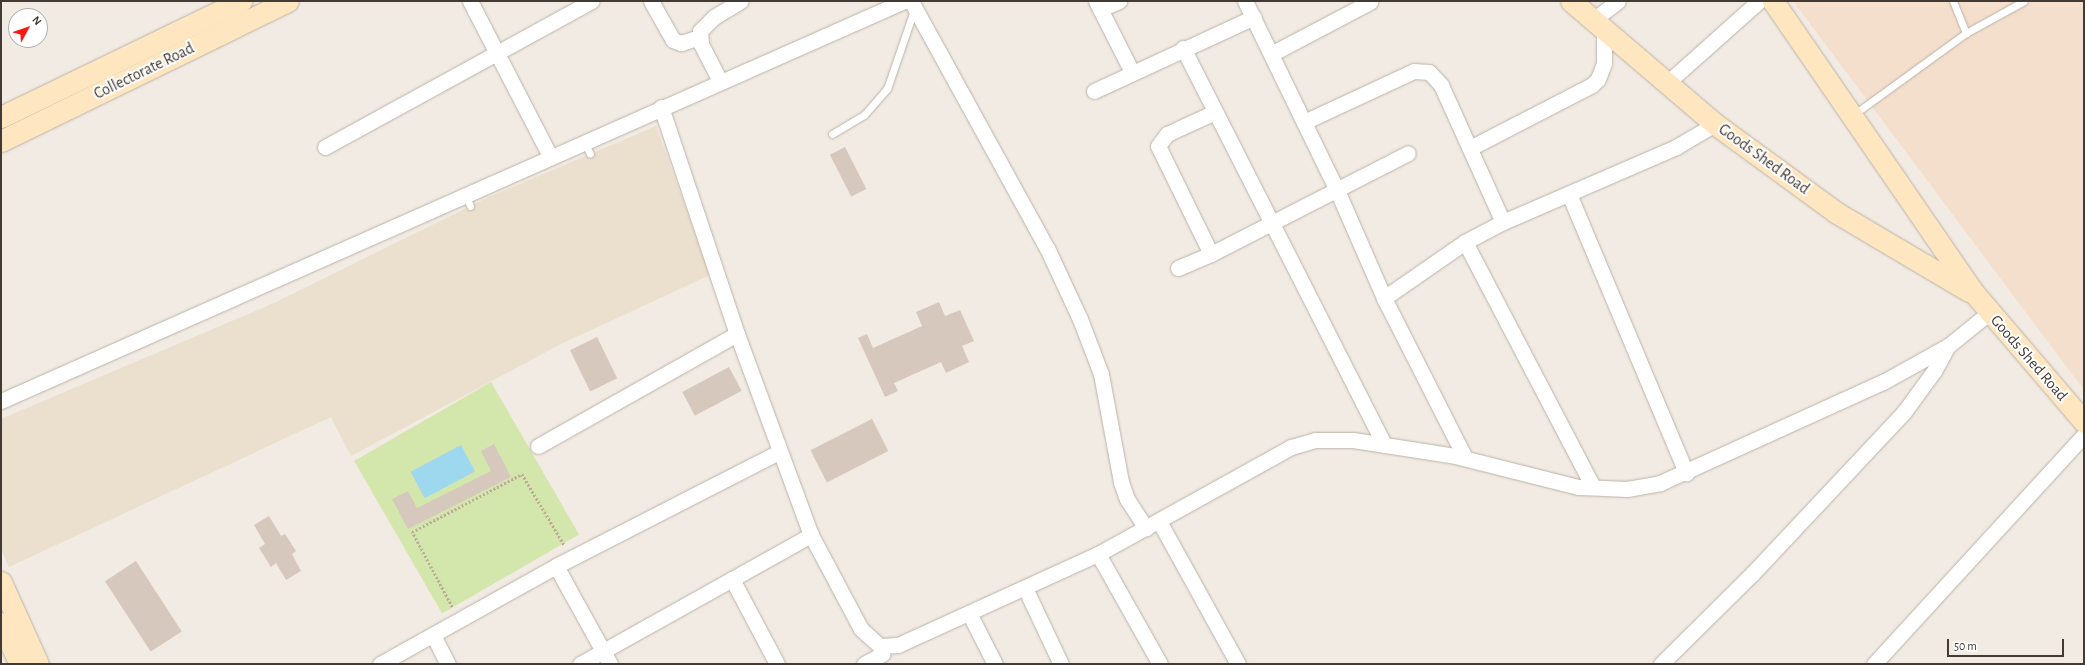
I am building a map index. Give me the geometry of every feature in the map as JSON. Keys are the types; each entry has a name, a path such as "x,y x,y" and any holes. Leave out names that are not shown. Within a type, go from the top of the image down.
{"street":[{"name":"Collectorate Road","path":"1,117 241,1"},
{"name":"Collectorate Road","path":"1,141 288,1"},
{"path":"470,1 550,156"},
{"path":"325,147 496,51 592,1"},
{"path":"651,1 673,40 681,43 699,38"},
{"path":"720,81 699,38 704,25 714,17 742,1"},
{"path":"1119,1 1098,5 1132,72"},
{"path":"1246,1 1336,188 1384,298 1465,458"},
{"name":"Goods Shed Road","path":"1571,1 1715,124 1837,212 1974,293"},
{"path":"1470,148 1592,85 1600,75 1604,63 1599,25 1618,1"},
{"path":"1667,83 1760,1"},
{"name":"Goods Shed Road","path":"1773,1 1974,293 2083,423"},
{"path":"1271,54 1370,2"},
{"path":"1,400 468,200 550,156 587,148 661,107 720,81 910,3 1046,248 1080,319 1101,374 1121,482 1127,499 1153,524 1238,664"},
{"path":"1094,91 1183,48 1254,17"},
{"path":"1183,48 1384,445"},
{"path":"1304,122 1414,71 1422,70 1429,72 1441,85 1503,222"},
{"path":"661,107 737,334 779,452 811,535 861,629 882,655"},
{"path":"1211,254 1158,146 1167,134 1215,112"},
{"path":"1384,298 1465,242 1503,222 1676,148 1715,124"},
{"path":"1178,268 1211,254 1336,188 1408,153"},
{"path":"1569,194 1686,473"},
{"path":"1465,242 1593,487"},
{"path":"864,664 898,645 1098,554 1291,447 1315,440 1352,440 1465,458 1578,487 1626,489 1660,483 1686,473 1883,382 1948,346 1990,312"},
{"path":"538,446 737,334"},
{"path":"1661,664 1752,574 1904,412 1934,372 1948,346"},
{"path":"1874,664 2083,423"},
{"path":"380,664 556,566 779,452"},
{"path":"580,664 607,658 732,579 811,535"},
{"path":"1098,554 1160,664"},
{"path":"556,566 607,658"},
{"path":"732,579 777,664"},
{"path":"1,582 38,664"},
{"path":"1025,588 1061,664"},
{"path":"969,613 995,664"},
{"path":"1,624 20,664"},
{"path":"433,635 448,664"}],"lane":[{"path":"1953,1 1966,34"},
{"path":"1852,116 1966,34 2024,1"},
{"path":"832,134 864,115 887,89 910,3"}],"path":[{"path":"459,620 412,532 522,474 572,558"}],"shaded area":[{"path":"1793,1 2084,1 2084,390"},
{"path":"656,126 710,275 563,343 351,456 331,417 9,567 1,549 1,419 274,303 489,197"}],"green space":[{"path":"491,382 579,534 442,613 354,461"}],"water":[{"path":"461,445 475,471 425,498 411,472"}],"building":[{"path":"845,147 866,189 851,197 830,155"},
{"path":"939,302 945,316 960,310 974,341 962,346 969,362 946,373 941,362 894,383 898,391 885,397 858,338 867,334 873,348 922,326 916,312"},
{"path":"597,337 617,378 590,391 570,350"},
{"path":"729,367 742,391 695,416 682,392"},
{"path":"872,419 888,451 827,482 811,450"},
{"path":"494,444 511,477 408,529 392,499 408,491 417,508 491,471 481,451"},
{"path":"269,516 281,536 285,534 296,551 292,554 301,571 286,580 276,563 271,567 259,548 265,544 254,525"},
{"path":"136,561 182,631 151,652 105,581"}]}
